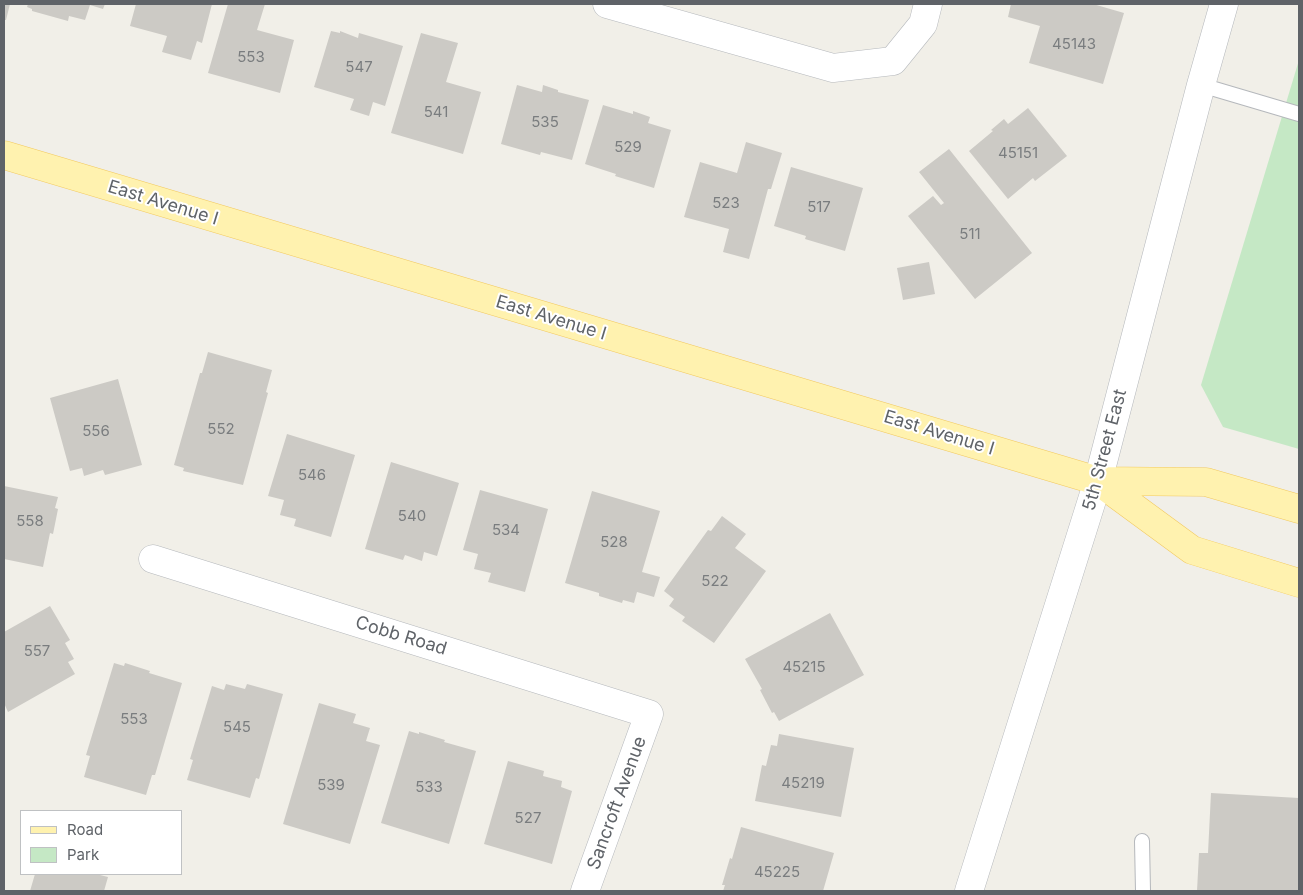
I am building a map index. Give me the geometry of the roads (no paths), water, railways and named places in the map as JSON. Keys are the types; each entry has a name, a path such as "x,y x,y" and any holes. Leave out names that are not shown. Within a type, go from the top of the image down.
{"main road":[{"name":"East Avenue I","path":"4,155 1098,481 1206,482 1299,509"},
{"name":"East Avenue I","path":"1098,481 1192,550 1299,583"}],"street":[{"path":"607,4 833,68 893,61 923,24 928,4"},
{"name":"5th Street East","path":"969,891 1098,481 1201,85 1224,4"},
{"name":"Cobb Road","path":"153,558 649,714"},
{"name":"Sancroft Avenue","path":"585,891 649,714"}],"lane":[{"path":"1201,85 1299,114"},
{"path":"1142,841 1142,891"}]}
